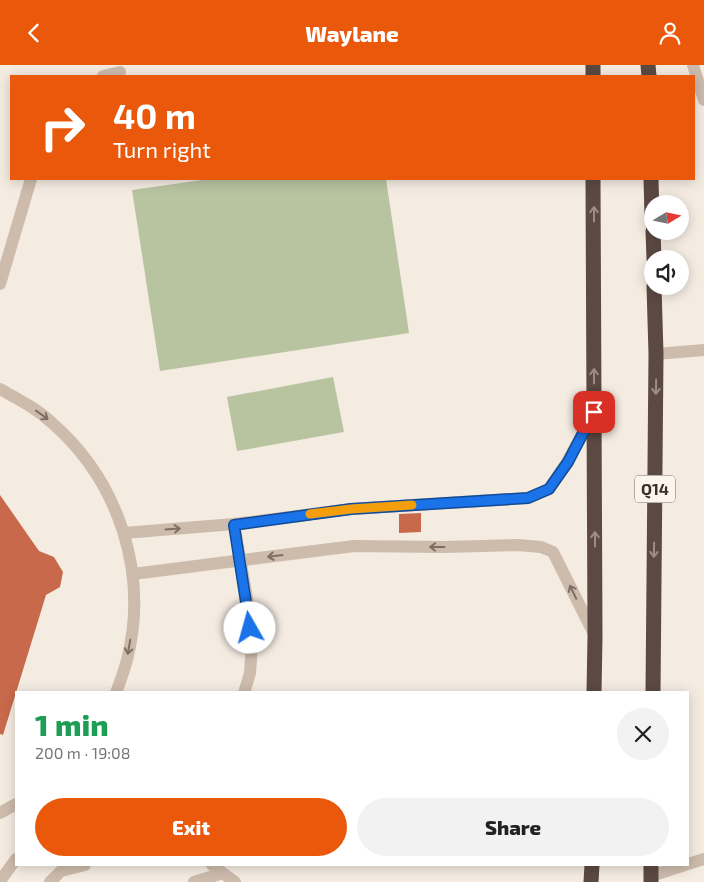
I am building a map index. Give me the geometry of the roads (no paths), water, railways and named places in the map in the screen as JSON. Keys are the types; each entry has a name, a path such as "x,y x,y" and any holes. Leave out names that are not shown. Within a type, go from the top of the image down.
{"highway":[{"path":"594,180 594,691"},
{"path":"652,180 652,195"},
{"name":"Q14","path":"653,691 656,354 654,295"},
{"path":"591,882 592,866"}],"street":[{"path":"693,65 704,100"},
{"path":"107,75 120,72"},
{"path":"0,284 31,180"},
{"path":"656,354 704,350"},
{"path":"0,389 26,403 51,421 73,443 92,467 117,513 129,553 133,574 134,599 133,625 127,660 117,691"},
{"path":"124,533 234,525 351,509 528,498 549,489 568,462 594,412"},
{"path":"234,525 252,645 250,673 245,691"},
{"path":"133,574 354,546 444,547 518,545 541,547 554,552 595,636"},
{"path":"0,802 15,803"},
{"path":"0,813 15,804"},
{"path":"689,864 704,859"},
{"path":"0,881 15,860"},
{"path":"50,882 62,871 81,866"},
{"path":"213,866 235,882"},
{"path":"651,874 682,866"},
{"path":"194,882 223,873"}]}
